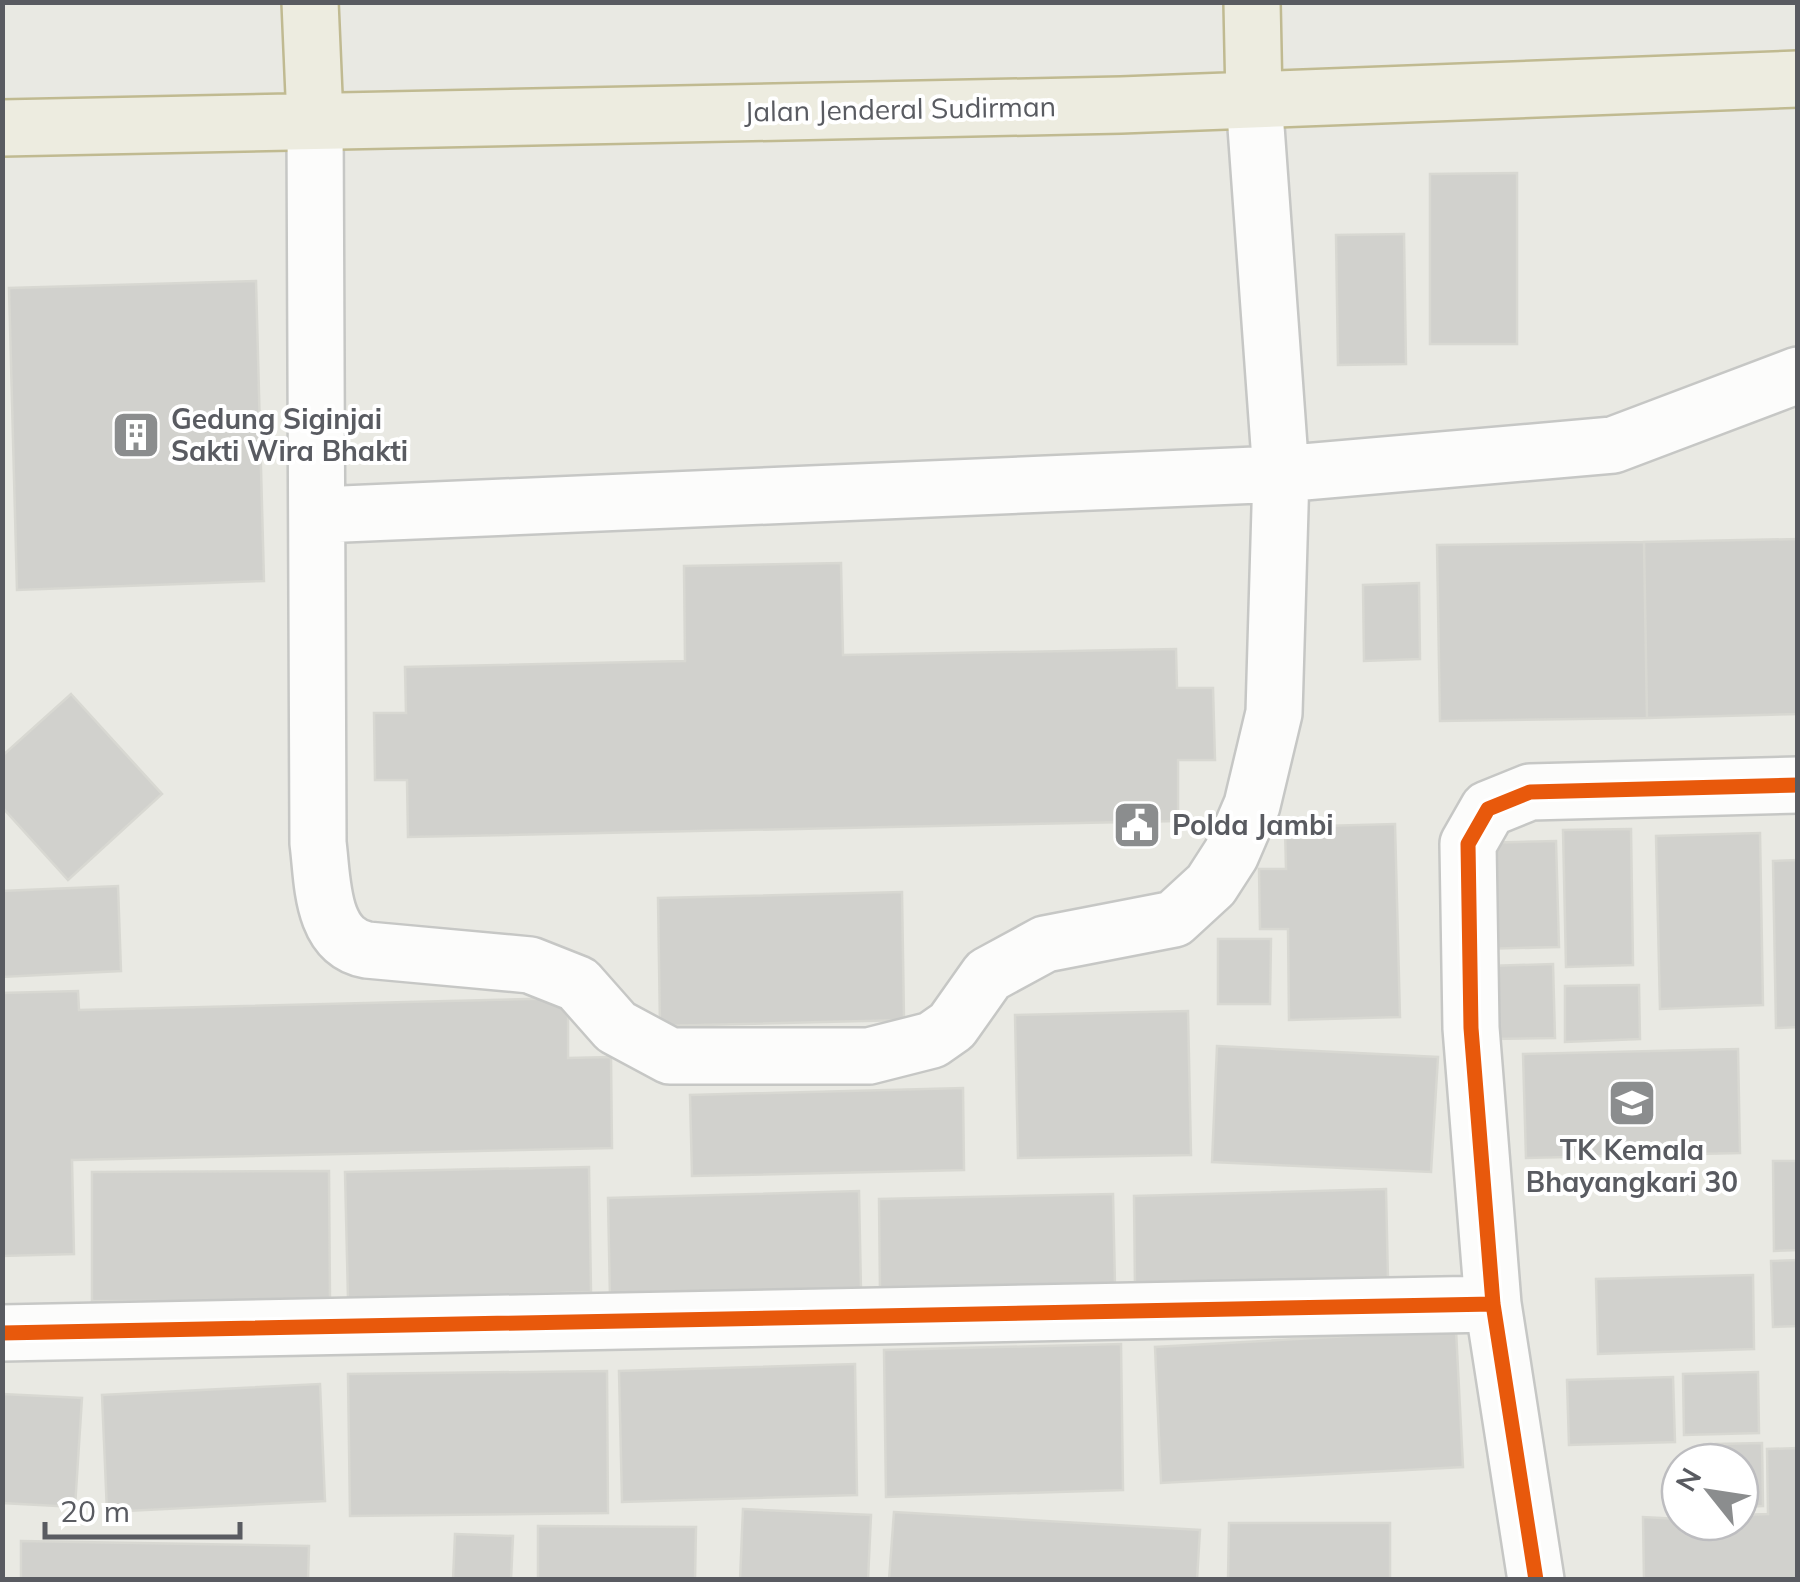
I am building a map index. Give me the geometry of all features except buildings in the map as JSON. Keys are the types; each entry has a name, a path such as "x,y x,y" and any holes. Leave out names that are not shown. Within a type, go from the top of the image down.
{"highway":[{"path":"310,2 314,119"},
{"path":"1252,2 1254,98"},
{"name":"Jalan Jenderal Sudirman","path":"2,128 1120,106 1798,78"}],"street":[{"path":"314,119 320,516 318,842 327,910 337,932 351,947 530,965 578,984 616,1027 670,1056 870,1056 932,1040 952,1026 988,975 1045,944 1174,918 1211,885 1232,854 1252,806 1274,713 1281,474 1254,98"},
{"path":"320,516 1281,474 1613,445 1798,375"},
{"path":"1536,1580 1493,1304 1471,1028 1468,844 1475,825 1488,809 1530,792 1798,785"},
{"path":"2,1333 1493,1304"}],"cycle path":[{"path":"1536,1580 1493,1304 1471,1028 1468,844 1488,809 1530,792 1798,785"},
{"path":"2,1333 1493,1304"}],"place":[{"name":"Gedung Siginjai Sakti Wira Bhakti","path":"136,435"},
{"name":"Polda Jambi","path":"1137,825"},
{"name":"TK Kemala Bhayangkari 30","path":"1632,1103"}]}
